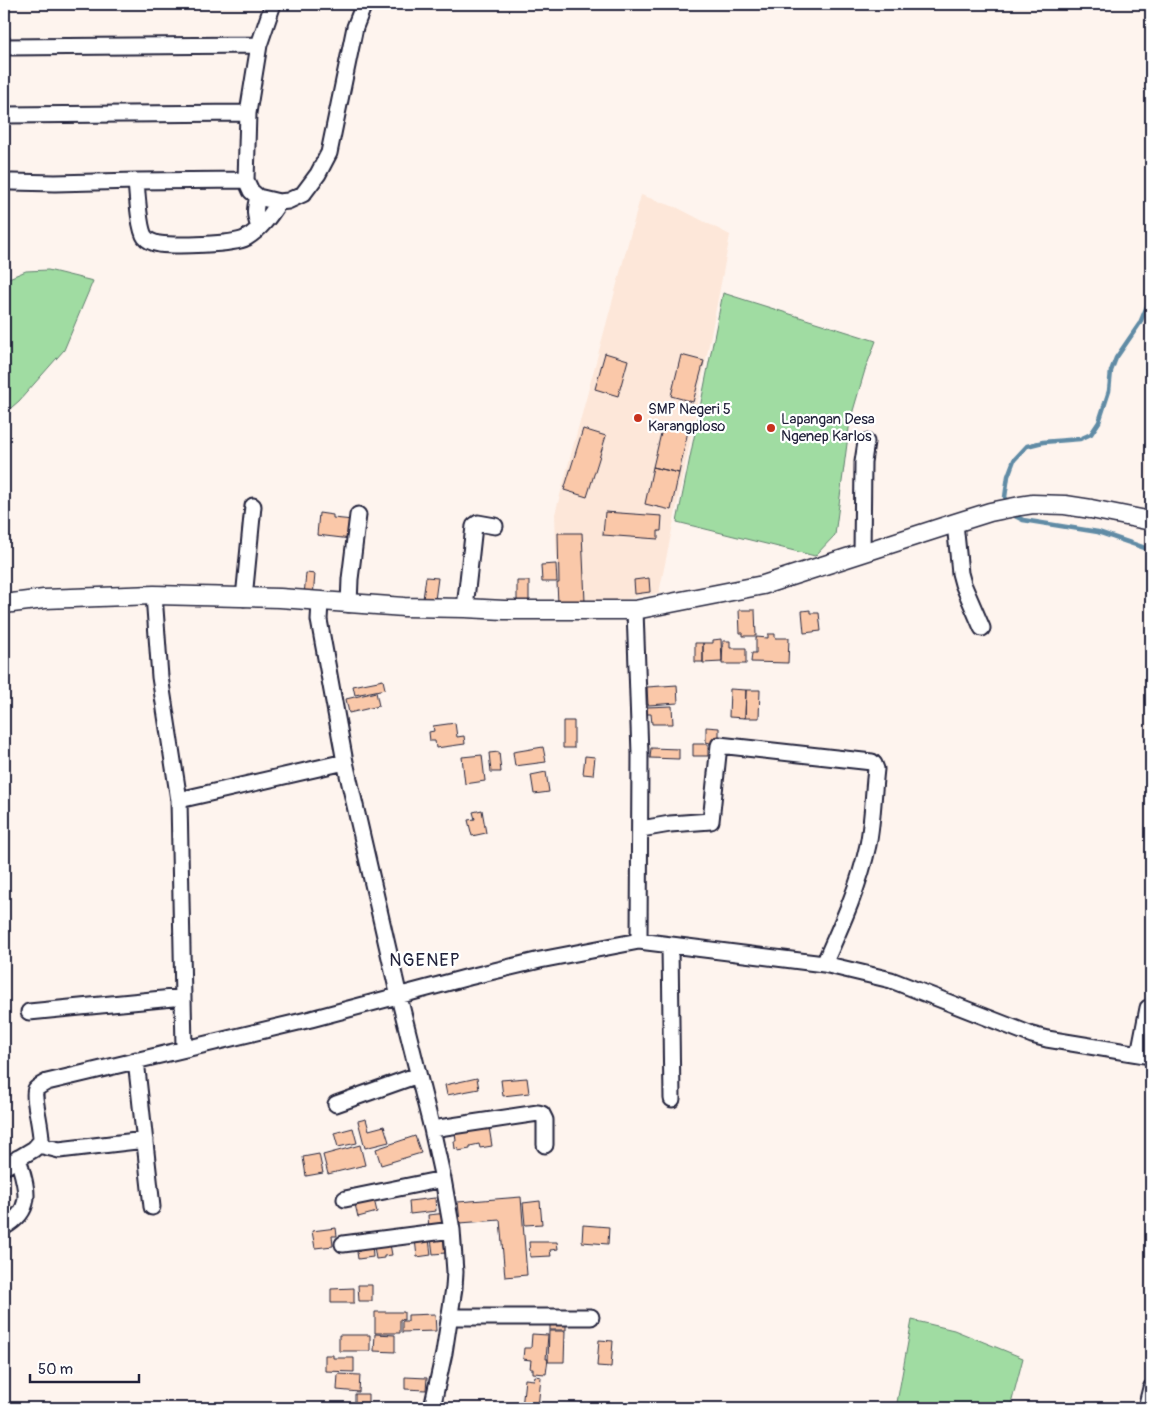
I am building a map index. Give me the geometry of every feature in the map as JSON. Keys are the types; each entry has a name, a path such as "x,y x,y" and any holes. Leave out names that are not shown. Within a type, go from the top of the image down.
{"street":[{"path":"273,4 260,45 248,113 246,180 251,191 258,197 280,202 288,201 303,194 318,174 329,152 355,27 364,4"},
{"path":"4,47 260,45"},
{"path":"4,115 248,113"},
{"path":"4,180 6,182 18,183 246,180"},
{"path":"136,181 141,229 146,237 157,244 182,245 242,240 259,228 280,202"},
{"path":"258,197 254,208 259,228"},
{"path":"862,553 863,462 866,442"},
{"path":"4,604 44,599 154,595 280,598 404,607 504,610 635,610 763,585 955,522 1020,506 1033,504 1065,505 1151,521"},
{"path":"244,598 253,506"},
{"path":"349,604 358,514"},
{"path":"955,522 960,573 982,628"},
{"path":"465,608 474,526 478,523 495,526"},
{"path":"154,595 160,677 179,800 184,1048"},
{"path":"320,602 320,620 345,762 399,997 432,1129 452,1230 454,1288 432,1408"},
{"path":"635,610 641,829 639,942"},
{"path":"641,829 670,824 711,821 719,746 872,762 876,769 866,854 846,914 824,964"},
{"path":"179,800 345,762"},
{"path":"4,1167 39,1145 41,1141 35,1093 38,1087 46,1082 399,997 469,977 540,960 639,942 824,964 898,982 1032,1035 1145,1055 1148,1008"},
{"path":"670,946 672,1099"},
{"path":"29,1012 183,997"},
{"path":"136,1060 152,1207"},
{"path":"336,1104 418,1075"},
{"path":"432,1129 538,1113 542,1114 545,1120 545,1145"},
{"path":"39,1145 59,1150 145,1140"},
{"path":"4,1227 14,1221 19,1215 24,1207 27,1196 18,1158"},
{"path":"344,1199 443,1179"},
{"path":"342,1244 452,1230"},
{"path":"449,1317 591,1317"},
{"path":"1146,1408 1151,1388"}],"shaded area":[{"name":"SMP Negeri 5 Karangploso","path":"641,195 678,208 730,235 687,457 659,593 626,599 558,605 555,514"}],"green space":[{"path":"48,270 93,281 64,350 19,401 4,414 4,280 26,271"},
{"name":"Lapangan Desa Ngenep Karlos","path":"723,293 876,341 850,421 835,535 815,556 677,522"},
{"path":"912,1320 954,1330 1023,1358 1010,1408 896,1408"}],"building":[{"path":"605,353 628,360 618,396 595,389"},
{"path":"681,355 704,361 693,402 671,396"},
{"path":"663,425 688,431 679,473 653,467"},
{"path":"583,429 606,436 587,497 564,490"},
{"path":"653,467 679,473 671,510 645,504"},
{"path":"605,512 662,516 661,531 658,531 658,539 603,535"},
{"path":"319,513 333,515 333,518 353,520 351,539 317,535"},
{"path":"558,533 582,533 585,602 558,603"},
{"path":"556,564 557,582 542,582 541,565"},
{"path":"306,573 315,574 313,597 304,596"},
{"path":"426,577 438,578 435,600 423,599"},
{"path":"649,578 650,592 635,594 634,580"},
{"path":"517,581 529,581 529,605 517,605"},
{"path":"739,610 755,610 756,636 743,636 743,633 740,633"},
{"path":"810,610 810,613 819,613 821,631 804,633 802,611"},
{"path":"768,634 775,634 775,638 789,638 788,663 751,662 752,653 756,653 756,637 768,638"},
{"path":"721,639 722,662 703,663 703,643 713,643 713,640"},
{"path":"723,641 730,641 730,648 746,648 746,664 722,664"},
{"path":"695,643 703,643 703,662 695,662"},
{"path":"383,680 385,689 355,695 353,686"},
{"path":"677,685 678,703 648,705 647,687"},
{"path":"730,689 746,690 745,718 729,717"},
{"path":"746,690 760,690 759,718 745,718"},
{"path":"376,692 379,706 349,713 346,699"},
{"path":"672,706 673,724 652,724 651,714 647,714 647,707"},
{"path":"563,721 574,721 574,748 563,748"},
{"path":"455,723 457,737 464,736 465,744 436,748 435,741 430,741 429,732 434,731 433,726"},
{"path":"706,727 719,728 719,745 710,745 710,743 706,742"},
{"path":"693,744 708,744 708,756 693,756"},
{"path":"543,747 546,762 515,766 513,752"},
{"path":"651,748 679,749 679,759 650,758"},
{"path":"499,752 501,772 491,772 489,753"},
{"path":"482,755 485,781 465,784 462,757"},
{"path":"585,756 595,757 593,775 583,774"},
{"path":"546,772 549,792 534,794 531,775"},
{"path":"482,810 486,833 472,836 468,820 475,819 473,812"},
{"path":"477,1078 479,1089 447,1095 445,1085"},
{"path":"527,1078 529,1093 503,1096 501,1080"},
{"path":"366,1119 369,1130 384,1126 389,1142 365,1148 358,1121"},
{"path":"489,1127 492,1146 480,1148 479,1144 470,1146 470,1149 458,1151 458,1148 455,1149 455,1132"},
{"path":"353,1128 357,1143 338,1147 334,1133"},
{"path":"415,1136 421,1153 381,1165 376,1149"},
{"path":"360,1145 365,1165 328,1174 323,1155"},
{"path":"319,1154 323,1173 306,1176 303,1157"},
{"path":"373,1195 377,1212 358,1217 354,1200"},
{"path":"521,1197 527,1275 505,1277 500,1220 460,1223 458,1202"},
{"path":"435,1198 436,1211 410,1214 409,1201"},
{"path":"540,1201 542,1224 525,1225 523,1203"},
{"path":"447,1213 448,1228 429,1230 428,1215"},
{"path":"583,1225 609,1227 608,1244 582,1242"},
{"path":"336,1228 337,1236 332,1236 333,1246 315,1248 312,1231"},
{"path":"443,1237 445,1253 433,1254 431,1238"},
{"path":"415,1239 429,1239 431,1255 417,1257"},
{"path":"529,1242 557,1242 558,1249 550,1250 551,1256 530,1257"},
{"path":"372,1244 373,1257 358,1259 357,1252 360,1251 359,1246"},
{"path":"390,1244 392,1255 376,1259 374,1246"},
{"path":"358,1285 372,1285 372,1301 359,1301"},
{"path":"354,1288 354,1303 331,1303 331,1289"},
{"path":"375,1312 404,1312 404,1320 400,1319 400,1333 375,1333"},
{"path":"435,1314 436,1331 402,1332 402,1321 408,1321 408,1315"},
{"path":"550,1322 566,1323 566,1330 550,1330"},
{"path":"549,1331 565,1331 564,1362 548,1362"},
{"path":"375,1334 395,1335 395,1352 374,1351"},
{"path":"532,1334 548,1335 546,1374 533,1373 533,1369 530,1369 531,1360 523,1359 524,1348 531,1348"},
{"path":"339,1335 370,1335 370,1351 339,1351"},
{"path":"599,1340 613,1341 611,1367 597,1366"},
{"path":"325,1355 333,1355 333,1358 354,1358 354,1372 325,1371"},
{"path":"338,1374 360,1375 359,1392 337,1390"},
{"path":"535,1376 541,1377 538,1408 522,1408 525,1379 534,1380"},
{"path":"405,1377 427,1378 426,1390 405,1389"},
{"path":"355,1394 368,1394 368,1408 355,1408"}],"waterway":[{"path":"1009,505 1005,497 1008,476 1014,460 1027,446 1043,442 1080,439 1091,434 1099,422 1109,391 1111,371 1116,358 1140,323 1151,297"},
{"path":"1013,512 1015,516 1023,520 1098,532 1151,550"}],"place":[{"name":"SMP Negeri 5 Karangploso","path":"638,418"},
{"name":"Lapangan Desa Ngenep Karlos","path":"771,428"}],"district":[{"name":"NGENEP","path":"425,960"}]}
